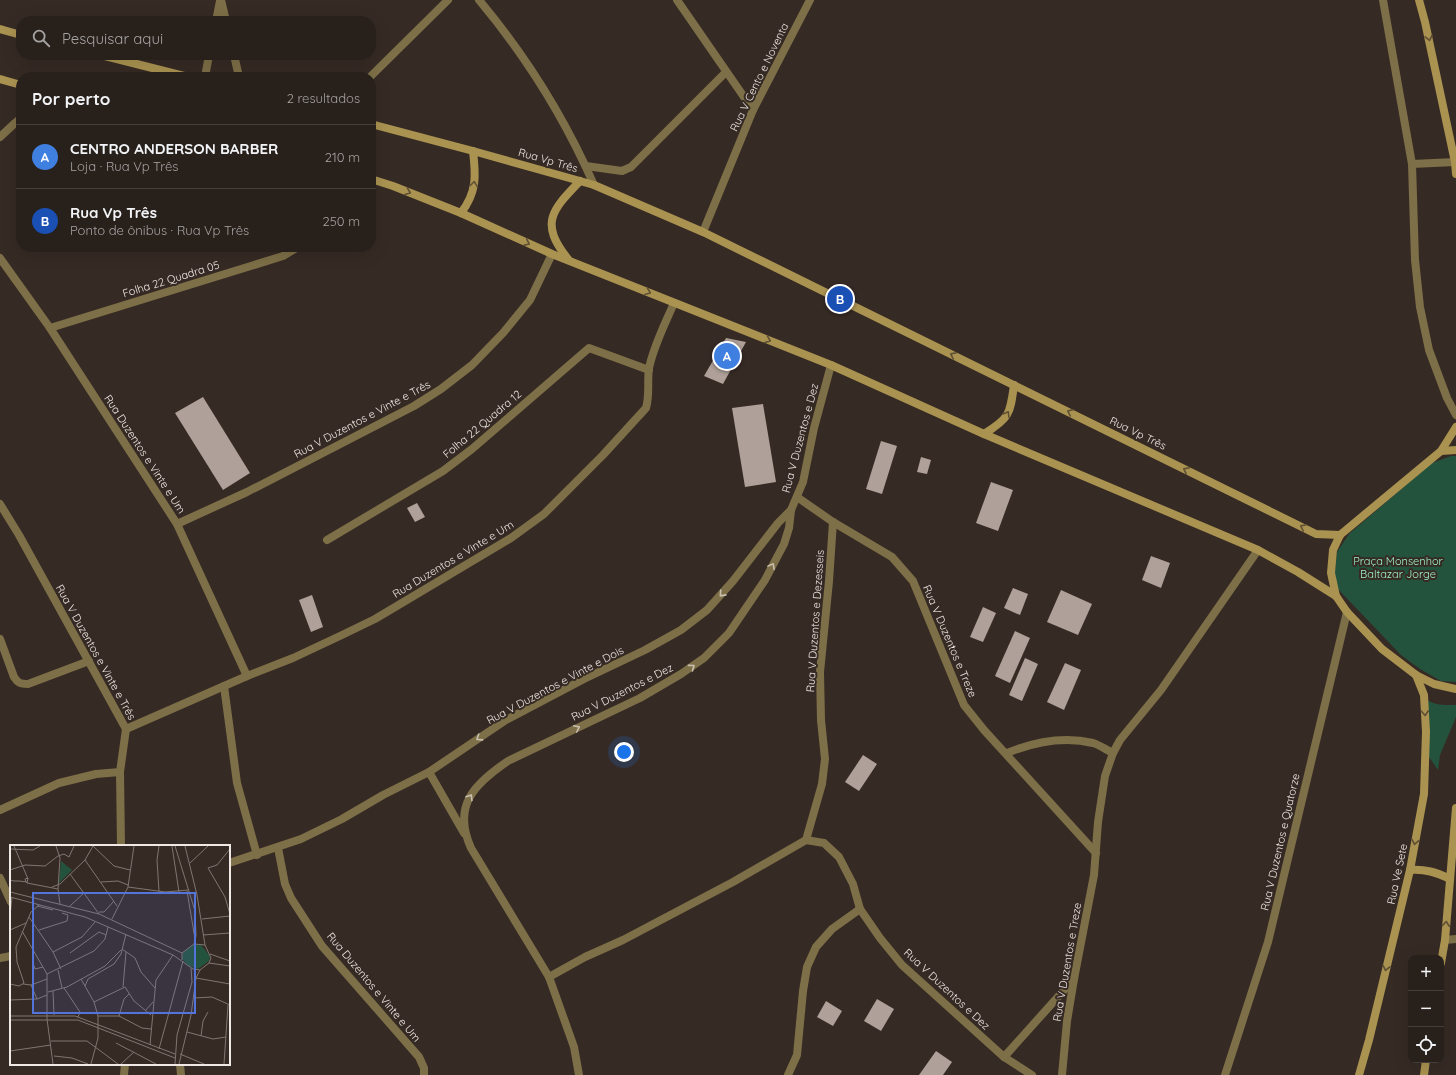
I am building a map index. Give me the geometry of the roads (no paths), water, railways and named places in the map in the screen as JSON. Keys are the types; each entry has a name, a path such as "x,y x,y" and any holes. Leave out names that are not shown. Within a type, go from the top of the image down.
{"main road":[{"path":"1419,0 1455,162 1456,174"},
{"path":"0,29 16,34"},
{"path":"121,60 168,72"},
{"path":"0,79 16,83"},
{"name":"Rua Vp Três","path":"376,125 594,185 703,232 1316,534 1340,535"},
{"path":"461,213 470,199 475,183 476,172 473,151"},
{"path":"376,181 461,213 552,254 674,304 831,365 984,434 1258,550 1298,572 1336,596"},
{"path":"569,260 558,246 553,235 553,212 580,181"},
{"path":"984,434 995,427 1010,411 1014,385"},
{"path":"1456,427 1441,451 1340,535 1333,550 1331,573 1336,596 1347,612 1382,650 1416,675 1434,684 1456,689"},
{"path":"1441,451 1456,450"},
{"name":"Rua Ve Sete","path":"1359,1075 1370,1040 1410,870 1424,794 1426,732 1424,695 1416,675"},
{"path":"1442,955 1445,940 1456,808"},
{"path":"1410,870 1428,870 1450,879"},
{"path":"1424,1075 1426,1063"}],"street":[{"path":"217,16 221,0"},
{"path":"221,0 225,16"},
{"path":"375,72 448,0"},
{"path":"479,0 494,17 562,119 594,185"},
{"path":"677,0 752,110"},
{"name":"Rua V Cento e Noventa","path":"703,232 752,110 810,0"},
{"path":"1383,0 1412,164 1415,260 1420,307 1429,350 1447,398 1456,415"},
{"path":"206,72 208,60"},
{"path":"235,60 238,72"},
{"path":"586,166 622,171 631,168 726,72"},
{"path":"0,137 16,122"},
{"path":"1412,164 1455,162"},
{"name":"Folha 22 Quadra 05","path":"50,328 284,256 290,252"},
{"name":"Rua V Duzentos e Vinte e Três","path":"177,524 247,492 414,406 441,389 472,365 503,333 530,300 552,254"},
{"name":"Rua Duzentos e Vinte e Um","path":"0,258 50,328 177,524 247,676"},
{"name":"Rua Duzentos e Vinte e Um","path":"126,729 247,676 293,658 375,619 511,538 544,514 603,455 646,408 649,398 649,370 653,352 674,304"},
{"name":"Folha 22 Quadra 12","path":"327,540 443,471 472,449 589,348 649,370"},
{"name":"Rua V Duzentos e Dez","path":"579,1075 574,1047 549,977 471,848 465,835 464,819 468,799 491,772 508,761 640,698 681,674 704,658 729,633 765,580 784,544 789,528 791,510 803,482 814,428 831,365"},
{"name":"Rua V Duzentos e Treze","path":"797,497 833,522 892,557 913,581 964,705 984,730 1096,853"},
{"name":"Rua V Duzentos e Vinte e Três","path":"0,504 19,535 126,729 120,772 121,845"},
{"name":"Rua V Duzentos e Vinte e Dois","path":"230,863 278,848 301,839 429,772 506,720 584,679 645,650 681,630 707,610 733,581 778,523 791,510"},
{"name":"Rua V Duzentos e Dezesseis","path":"806,840 822,784 825,759 820,720 820,672 833,522"},
{"name":"Rua V Duzentos e Treze","path":"1062,1075 1074,979 1094,875 1098,822 1105,776 1113,753 1120,740 1161,690 1258,550"},
{"name":"Rua V Duzentos e Quatorze","path":"1225,1075 1268,942 1347,612"},
{"path":"0,639 17,683 28,684 89,661"},
{"path":"224,686 237,783 257,855"},
{"path":"1007,754 1021,747 1042,741 1070,740 1094,744 1113,753"},
{"path":"0,810 58,784 96,774 120,772"},
{"path":"429,772 465,835"},
{"path":"549,977 585,957 624,940 806,840"},
{"name":"Rua V Duzentos e Dez","path":"806,840 824,844 839,858 854,884 860,909 880,938 902,965 1004,1057 1032,1075"},
{"name":"Rua Duzentos e Vinte e Um","path":"278,848 286,884 295,904 322,946 419,1057 424,1068 424,1075"},
{"path":"0,878 10,900"},
{"path":"788,1075 797,1055 807,966 816,948 832,929 860,909"},
{"path":"1445,940 1456,939"},
{"path":"0,958 10,956"},
{"path":"1004,1057 1074,979"},
{"path":"180,1065 181,1075"}],"place":[{"name":"Rua Vp Três","path":"840,299"},
{"name":"CENTRO ANDERSON BARBER","path":"727,356"}],"park label":[{"name":"Praça Monsenhor Baltazar Jorge","path":"1398,567"}]}
